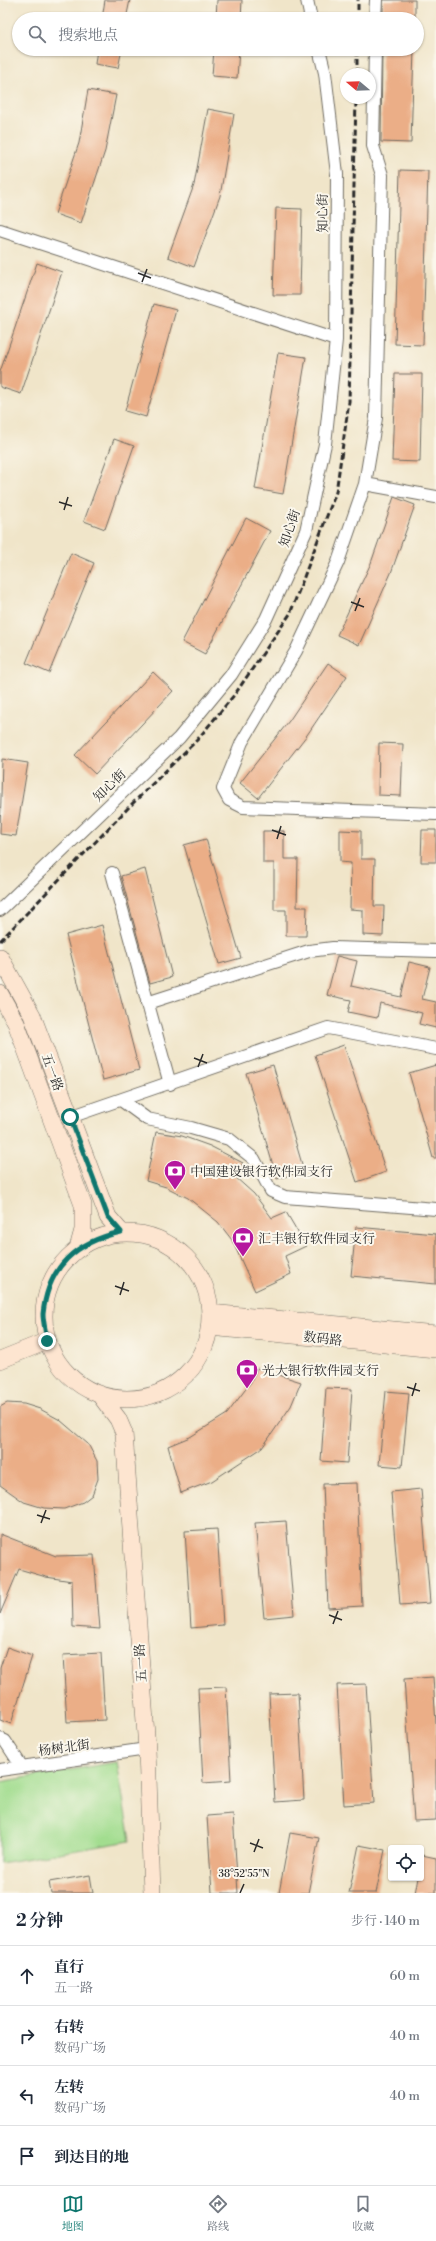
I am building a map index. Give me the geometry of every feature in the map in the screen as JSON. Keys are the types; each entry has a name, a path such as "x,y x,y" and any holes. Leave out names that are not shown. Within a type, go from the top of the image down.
{"main road":[{"name":"五一路","path":"0,956 32,1015 108,1217 121,1232"},
{"name":"五一路","path":"0,994 16,1023 84,1205 83,1230 78,1248"},
{"path":"124,1433 135,1405 147,1397 174,1385 192,1369 205,1348 210,1320 208,1295 196,1268 176,1247 150,1235 121,1232 98,1237 78,1248 60,1266 48,1290 43,1315 47,1341 56,1360 69,1377 87,1390 100,1395 128,1400 147,1397"},
{"name":"数码路","path":"210,1320 436,1334"},
{"name":"数码路","path":"210,1320 436,1349"},
{"path":"0,1360 47,1341"},
{"path":"100,1395 118,1419 124,1433"},
{"name":"五一路","path":"124,1433 146,1749 152,1893"}],"street":[{"path":"307,0 310,12"},
{"path":"375,12 376,0"},
{"name":"知心街","path":"0,910 180,738 231,675 266,619 306,531 325,444 336,340 336,174 325,73 321,56"},
{"path":"375,56 372,146 382,175 376,418 365,484 338,562 296,651 242,742 223,788 229,800 243,807 436,814"},
{"path":"0,230 336,340"},
{"path":"365,484 436,497"},
{"path":"112,873 170,1084"},
{"path":"147,1003 309,950 333,948 436,951"},
{"path":"70,1117 170,1084 328,1028 436,1049"},
{"path":"121,1100 147,1118 229,1139 254,1159 271,1191 285,1197 436,1209"},
{"path":"0,1739 5,1742 22,1767"},
{"name":"杨树北街","path":"0,1770 146,1749"}],"green space":[{"path":"117,1762 130,1841 0,1863 0,1782"}],"building":[{"path":"105,0 130,0 127,12 103,12"},
{"path":"217,0 242,0 241,12 216,12"},
{"path":"383,0 415,0 415,12 383,12"},
{"path":"96,56 121,56 118,68 95,64"},
{"path":"213,56 239,56 237,78 212,76"},
{"path":"382,56 414,56 411,143 381,142"},
{"path":"88,90 116,95 105,151 81,223 55,214 79,143"},
{"path":"208,109 234,114 220,196 194,267 168,257 194,185"},
{"path":"400,170 428,171 423,345 395,344"},
{"path":"276,208 302,209 300,295 273,295"},
{"path":"37,263 62,272 21,394 0,387 0,372"},
{"path":"154,304 176,310 146,417 125,411"},
{"path":"278,353 306,357 283,494 255,489"},
{"path":"395,374 422,374 420,462 392,461"},
{"path":"114,439 134,446 105,529 84,521"},
{"path":"394,497 415,505 391,573 359,645 337,635 371,563"},
{"path":"246,518 270,531 205,654 182,642"},
{"path":"71,553 94,563 49,673 26,663"},
{"path":"328,663 347,676 307,735 258,798 240,783 289,721"},
{"path":"153,672 173,691 95,774 75,755"},
{"path":"379,743 403,744 401,796 378,795"},
{"path":"2,759 28,763 16,836 0,834"},
{"path":"340,830 361,831 361,859 375,859 374,906 384,906 383,936 363,935 363,910 350,909 351,863 340,862"},
{"path":"422,830 436,830 436,862 421,862"},
{"path":"263,831 284,831 284,859 298,859 297,907 307,907 306,936 286,936 286,910 274,910 274,863 263,863"},
{"path":"206,839 241,958 219,964 184,845"},
{"path":"145,869 172,977 150,983 121,876"},
{"path":"102,925 139,1070 103,1080 66,935"},
{"path":"337,956 357,961 351,986 401,997 409,962 430,967 422,999 436,1002 436,1028 419,1024 422,1013 380,1003 377,1018 348,1012 351,1000 327,995"},
{"path":"344,1045 386,1172 357,1182 315,1055"},
{"path":"273,1065 304,1171 277,1179 246,1073"},
{"path":"436,1065 436,1158 433,1158 409,1073"},
{"path":"156,1132 182,1136 210,1146 243,1163 234,1176 254,1194 272,1218 286,1212 306,1246 285,1256 291,1274 255,1291 232,1240 218,1222 188,1198 166,1187 146,1181"},
{"path":"356,1227 436,1234 436,1284 351,1276"},
{"path":"257,1368 301,1382 291,1406 262,1448 212,1481 181,1493 168,1446 190,1437 227,1414 251,1382"},
{"path":"326,1388 352,1389 347,1463 321,1461"},
{"path":"386,1391 409,1393 402,1467 379,1465"},
{"path":"7,1403 24,1404 40,1409 60,1420 88,1444 97,1461 98,1479 92,1495 83,1502 64,1509 44,1508 24,1502 0,1485 0,1407"},
{"path":"357,1483 362,1606 328,1608 323,1484"},
{"path":"421,1489 430,1603 400,1605 391,1492"},
{"path":"286,1521 294,1615 264,1618 255,1523"},
{"path":"217,1529 223,1625 191,1628 185,1531"},
{"path":"0,1534 56,1556 94,1555 100,1629 73,1627 72,1581 46,1577 19,1569 0,1614"},
{"path":"7,1647 32,1656 11,1724 0,1720 0,1668"},
{"path":"101,1653 105,1720 67,1722 63,1655"},
{"path":"433,1677 436,1725 436,1820 414,1821 404,1679"},
{"path":"366,1684 374,1803 344,1805 337,1685"},
{"path":"226,1687 231,1781 203,1783 198,1688"},
{"path":"298,1693 304,1800 275,1802 269,1694"},
{"path":"233,1814 238,1893 212,1893 207,1816"},
{"path":"290,1833 319,1838 308,1893 279,1893"},
{"path":"359,1845 385,1850 376,1893 349,1893"},
{"path":"424,1855 436,1858 436,1893 415,1893 417,1881 424,1881"},
{"path":"90,1875 93,1893 51,1893 49,1882"}],"railway":[{"path":"358,0 358,12"},
{"path":"357,56 357,68"},
{"path":"0,941 130,806 197,740 235,694 290,614 336,492 349,402 356,104"}],"place":[{"name":"中国建设银行软件园支行","path":"175,1190"},
{"name":"汇丰银行软件园支行","path":"243,1258"},
{"name":"光大银行软件园支行","path":"247,1390"}],"route":[{"path":"47,1341 43,1315 48,1290 60,1266 78,1248 98,1237 121,1232 108,1217 70,1117"}]}
